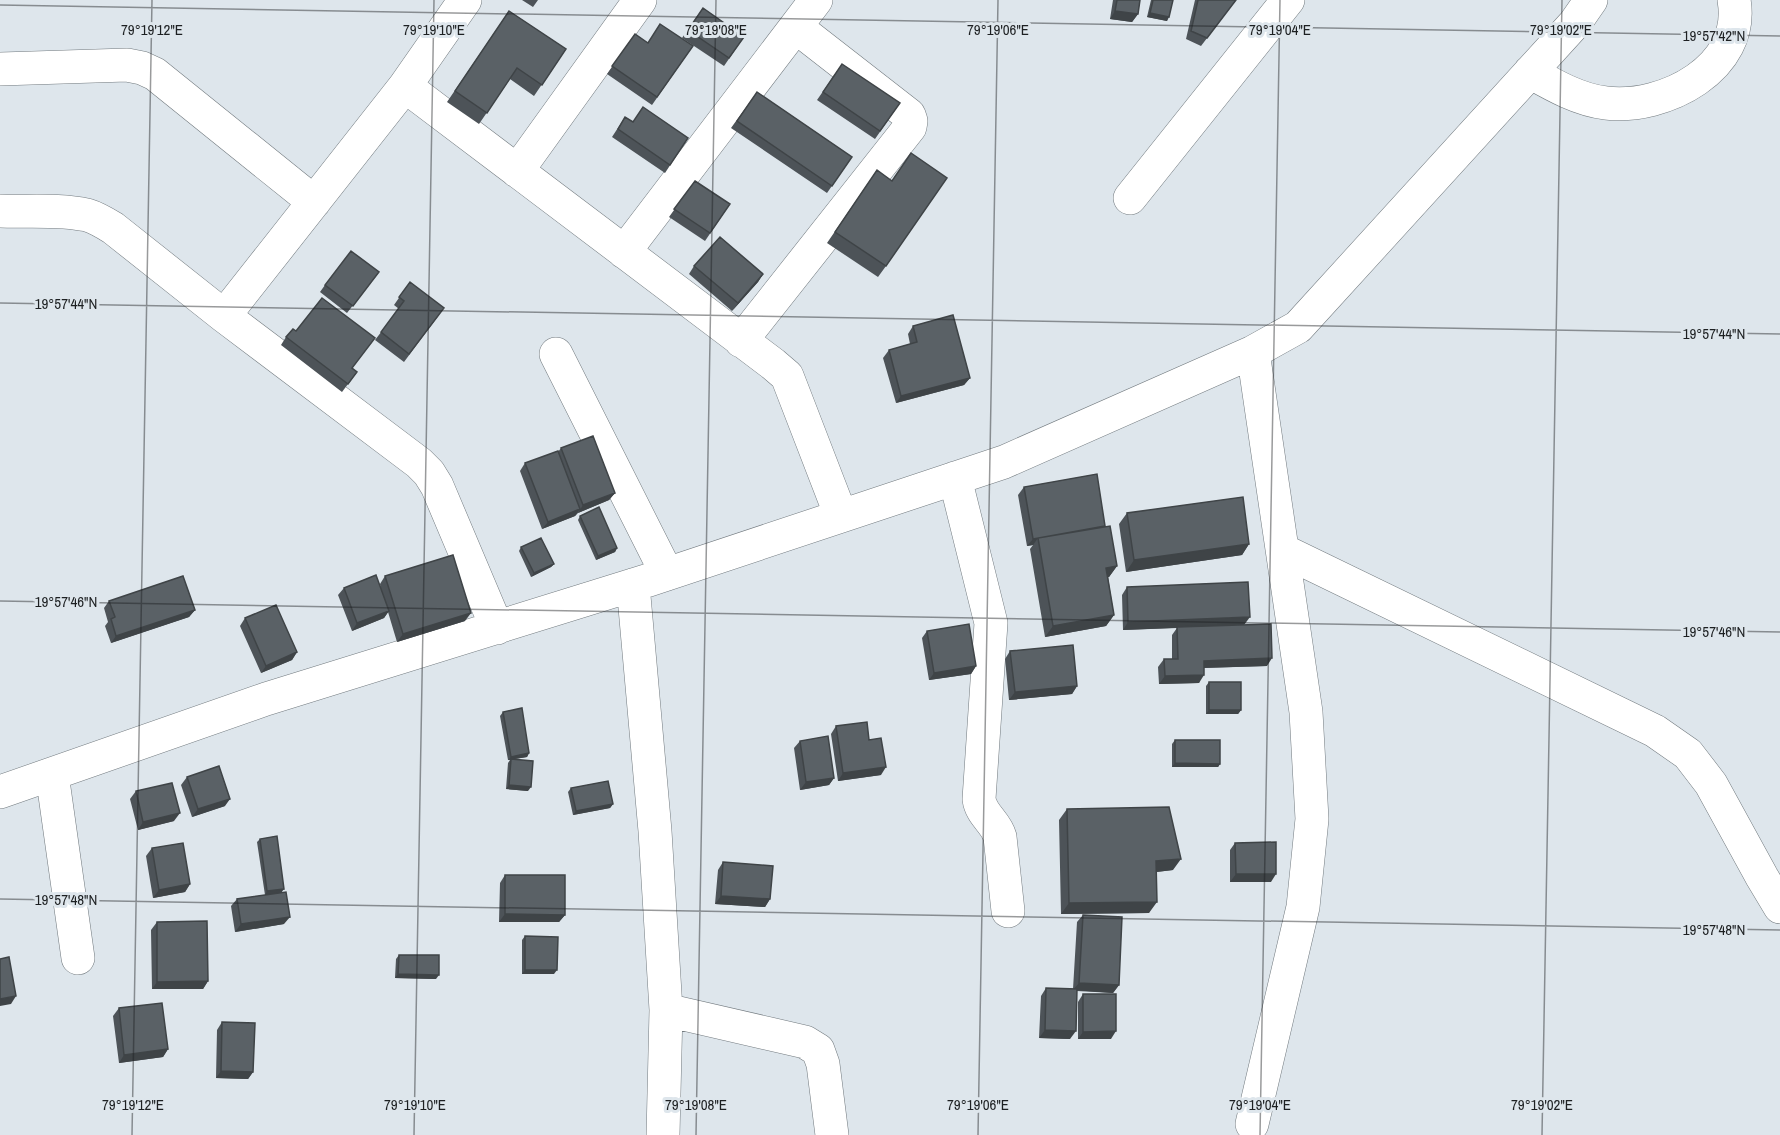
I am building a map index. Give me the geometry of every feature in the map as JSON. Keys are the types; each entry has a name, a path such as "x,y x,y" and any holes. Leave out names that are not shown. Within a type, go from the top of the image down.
{"street":[{"path":"224,316 405,86 465,0"},
{"path":"517,171 640,0"},
{"path":"624,252 816,0"},
{"path":"1130,198 1288,0"},
{"path":"0,792 266,699 633,585 1004,462 1253,352 1298,327 1575,23 1591,0"},
{"path":"1530,72 1560,89 1605,103 1629,103 1657,99 1683,89 1704,75 1718,59 1728,42 1734,25 1734,0"},
{"path":"741,341 910,127 909,115 796,27"},
{"path":"0,69 127,65 142,68 154,74 314,202"},
{"path":"405,86 787,376 842,516"},
{"path":"0,212 72,213 88,215 100,220 419,463 437,486 498,628"},
{"path":"1252,1124 1304,907 1312,819 1306,712 1253,352"},
{"path":"556,354 667,574"},
{"path":"955,478 991,623 979,799 982,812 997,829 1000,837 1008,911"},
{"path":"1284,551 1655,730 1688,754 1712,784 1780,907"},
{"path":"633,585 655,831 666,1010 663,1135"},
{"path":"52,774 78,958"},
{"path":"666,1010 805,1042 818,1050 823,1064 832,1135"}],"building":[{"path":"1117,0 1140,0 1138,14 1115,11"},
{"path":"1153,0 1173,0 1169,17 1150,13"},
{"path":"1198,0 1236,0 1207,38 1191,31"},
{"path":"703,8 744,37 729,58 688,30"},
{"path":"509,11 566,49 542,85 517,68 487,113 455,91"},
{"path":"660,24 693,46 657,97 612,66 635,34 648,43"},
{"path":"842,64 900,103 880,131 823,92"},
{"path":"757,92 852,157 832,186 737,121"},
{"path":"643,107 688,138 670,165 618,129 625,117 633,122"},
{"path":"911,153 947,178 886,266 835,232 877,170 892,181"},
{"path":"695,181 730,204 710,233 674,209"},
{"path":"720,237 763,274 738,303 694,266"},
{"path":"351,251 379,272 353,306 325,285"},
{"path":"410,282 444,308 409,354 381,332 404,301 399,297"},
{"path":"322,298 375,338 352,368 357,372 348,384 286,337 293,329 296,331"},
{"path":"953,315 970,378 901,396 889,350 917,342 913,326"},
{"path":"593,436 615,493 583,505 561,448"},
{"path":"558,451 580,509 548,522 525,463"},
{"path":"1097,474 1105,526 1033,539 1024,487"},
{"path":"1243,497 1249,544 1134,560 1127,513"},
{"path":"599,507 617,548 598,556 580,516"},
{"path":"1110,526 1117,566 1106,568 1114,615 1053,626 1038,538"},
{"path":"541,538 554,564 534,573 521,547"},
{"path":"453,555 471,613 403,634 385,576"},
{"path":"376,575 389,611 357,623 344,588"},
{"path":"183,576 195,610 116,636 111,619 115,617 109,601"},
{"path":"1248,582 1250,617 1128,622 1127,587"},
{"path":"276,605 297,652 266,666 245,618"},
{"path":"969,624 976,666 934,673 927,631"},
{"path":"1271,624 1272,658 1204,661 1204,675 1165,676 1164,659 1178,659 1177,627"},
{"path":"1073,645 1077,686 1015,692 1010,651"},
{"path":"1209,682 1241,682 1241,710 1209,710"},
{"path":"522,708 529,753 511,757 503,712"},
{"path":"867,722 869,740 881,738 886,767 843,773 836,726"},
{"path":"828,736 834,778 806,782 800,741"},
{"path":"1175,740 1220,740 1220,764 1175,763"},
{"path":"511,759 533,761 531,787 509,785"},
{"path":"219,766 230,799 198,809 187,777"},
{"path":"608,781 613,804 576,811 571,788"},
{"path":"172,783 180,813 143,822 136,791"},
{"path":"1169,807 1181,859 1156,861 1157,902 1069,903 1067,809"},
{"path":"277,836 284,889 267,891 260,839"},
{"path":"1276,842 1276,874 1236,874 1235,843"},
{"path":"183,843 190,884 159,890 152,848"},
{"path":"723,862 773,866 770,899 721,896"},
{"path":"505,875 565,875 565,915 505,914"},
{"path":"286,892 290,917 241,924 237,899"},
{"path":"1083,915 1122,917 1119,985 1079,983"},
{"path":"207,921 208,981 157,982 157,922"},
{"path":"525,936 558,937 557,970 525,970"},
{"path":"399,955 439,955 439,975 398,974"},
{"path":"9,957 16,996 0,999 0,959"},
{"path":"1046,988 1077,989 1076,1031 1045,1030"},
{"path":"1083,994 1116,994 1116,1031 1083,1032"},
{"path":"162,1003 168,1049 124,1055 119,1008"},
{"path":"222,1022 255,1023 253,1072 221,1071"}]}
